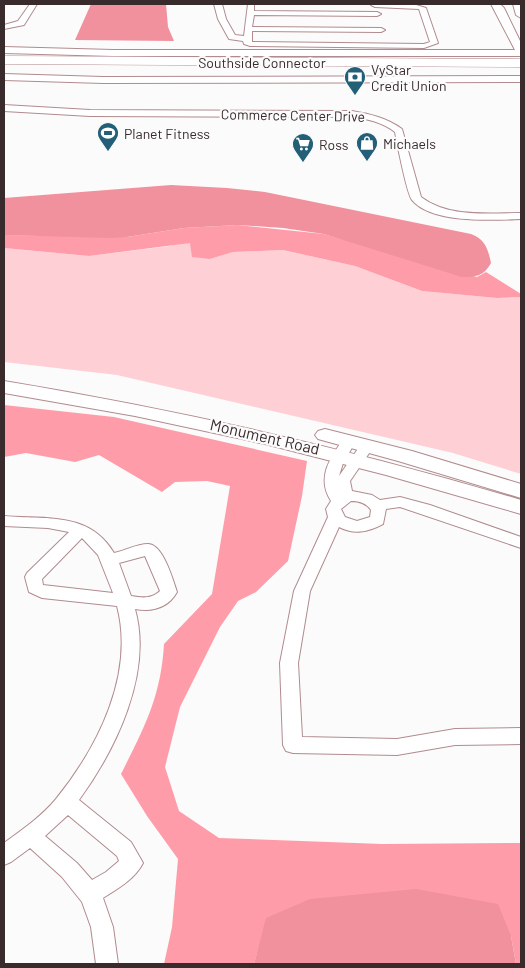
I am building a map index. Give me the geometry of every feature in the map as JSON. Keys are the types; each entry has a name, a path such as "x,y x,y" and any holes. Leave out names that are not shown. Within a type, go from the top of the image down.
{"highway":[{"path":"4,58 152,58 302,53"},
{"name":"Southside Connector","path":"4,58 117,62 519,64"},
{"name":"Southside Connector","path":"4,67 87,69 519,64"},
{"path":"4,72 141,79"}],"main road":[{"name":"Monument Road","path":"4,373 175,401 354,450 521,491"},
{"name":"Monument Road","path":"4,387 169,415 354,450 521,508"}],"street":[{"path":"4,27 21,23 32,4"},
{"path":"218,4 222,19 232,37 247,39"},
{"path":"250,13 413,6 422,8 434,43 424,46 257,46 247,42 248,29 251,4"},
{"path":"494,4 513,4"},
{"path":"494,4 499,8 519,64"},
{"path":"518,4 521,15"},
{"path":"376,8 384,46"},
{"path":"248,29 381,30"},
{"path":"4,50 113,53 302,53 519,64"},
{"path":"4,77 86,80 141,79 519,64"},
{"name":"Commerce Center Drive","path":"4,108 88,113 336,114 370,117 386,122 399,130 416,198 420,203 445,212 474,216 521,216"},
{"path":"474,216 521,223"},
{"path":"335,518 345,525 360,527 377,520 379,515 377,506 367,498 343,498 330,487 329,481 354,450"},
{"path":"343,498 333,508 335,518 302,591 289,663 293,745 397,747 455,737 521,736"},
{"path":"377,506 400,502 521,543"},
{"path":"4,521 58,524 91,535 110,560 126,603 130,646 125,689 120,709 110,732 92,764 66,801 31,836 4,855"},
{"path":"80,530 33,577 35,588 42,592 103,597 126,603 143,604 159,602 169,592 154,555 148,550 110,560"},
{"path":"66,801 124,849 132,863 114,879 89,894"},
{"path":"31,836 63,865 89,894 98,914 107,964"}],"shaded area":[{"path":"91,4 166,4 168,27 174,41 75,40"},
{"path":"171,185 265,192 471,234 483,242 489,253 491,263 479,275 462,277 324,234 283,228 238,225 184,228 109,238 4,235 4,198"},
{"path":"238,225 324,234 477,277 486,272 521,294 521,297 497,298 422,291 355,266 283,250 233,252 210,259 192,257 190,243 89,256 4,248 4,235 127,237 184,228"},
{"path":"190,243 210,259 233,252 283,250 355,266 422,291 497,298 521,297 521,474 453,453 117,375 4,362 4,248 89,256 170,246"},
{"path":"4,405 114,417 307,461 302,496 288,561 256,592 238,601 220,627 180,707 165,767 179,811 219,838 382,844 521,843 521,964 516,964 511,936 267,918 254,964 164,964 172,927 178,859 147,816 121,774 150,712 159,680 164,644 212,594 230,486 207,481 175,482 162,492 99,455 75,462 26,453 4,457"},
{"path":"416,889 498,904 511,936 516,964 254,964 266,918 310,899"}],"place":[{"name":"VyStar Credit Union","path":"355,96"},
{"name":"Planet Fitness","path":"108,152"},
{"name":"Michaels","path":"367,162"},
{"name":"Ross","path":"303,163"}]}
